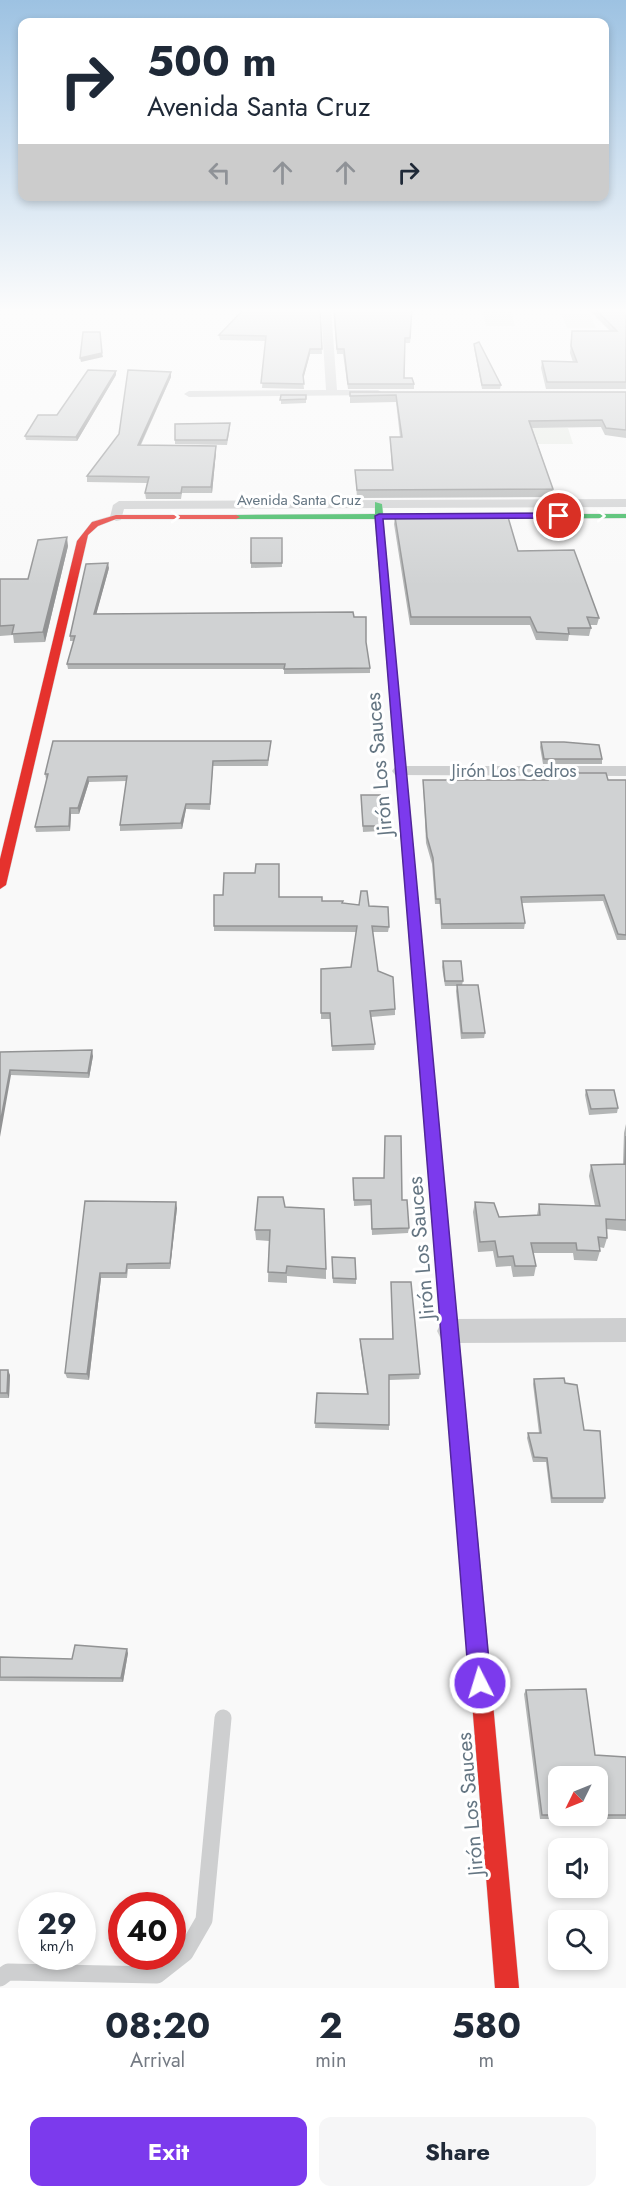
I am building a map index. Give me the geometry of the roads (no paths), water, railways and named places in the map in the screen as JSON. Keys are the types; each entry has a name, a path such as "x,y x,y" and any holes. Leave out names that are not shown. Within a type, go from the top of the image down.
{"street":[{"name":"Avenida Santa Cruz","path":"0,885 81,541 88,525 94,521 118,511 379,510 626,503"},
{"name":"Avenida Santa Cruz","path":"379,510 626,516"},
{"name":"Jirón Los Sauces","path":"379,510 507,1988"},
{"name":"Jirón Los Cedros","path":"401,771 626,771"},
{"path":"450,1331 626,1330"}],"lane":[{"path":"0,1978 8,1972 157,1975 186,1953 204,1920 223,1718"}]}
